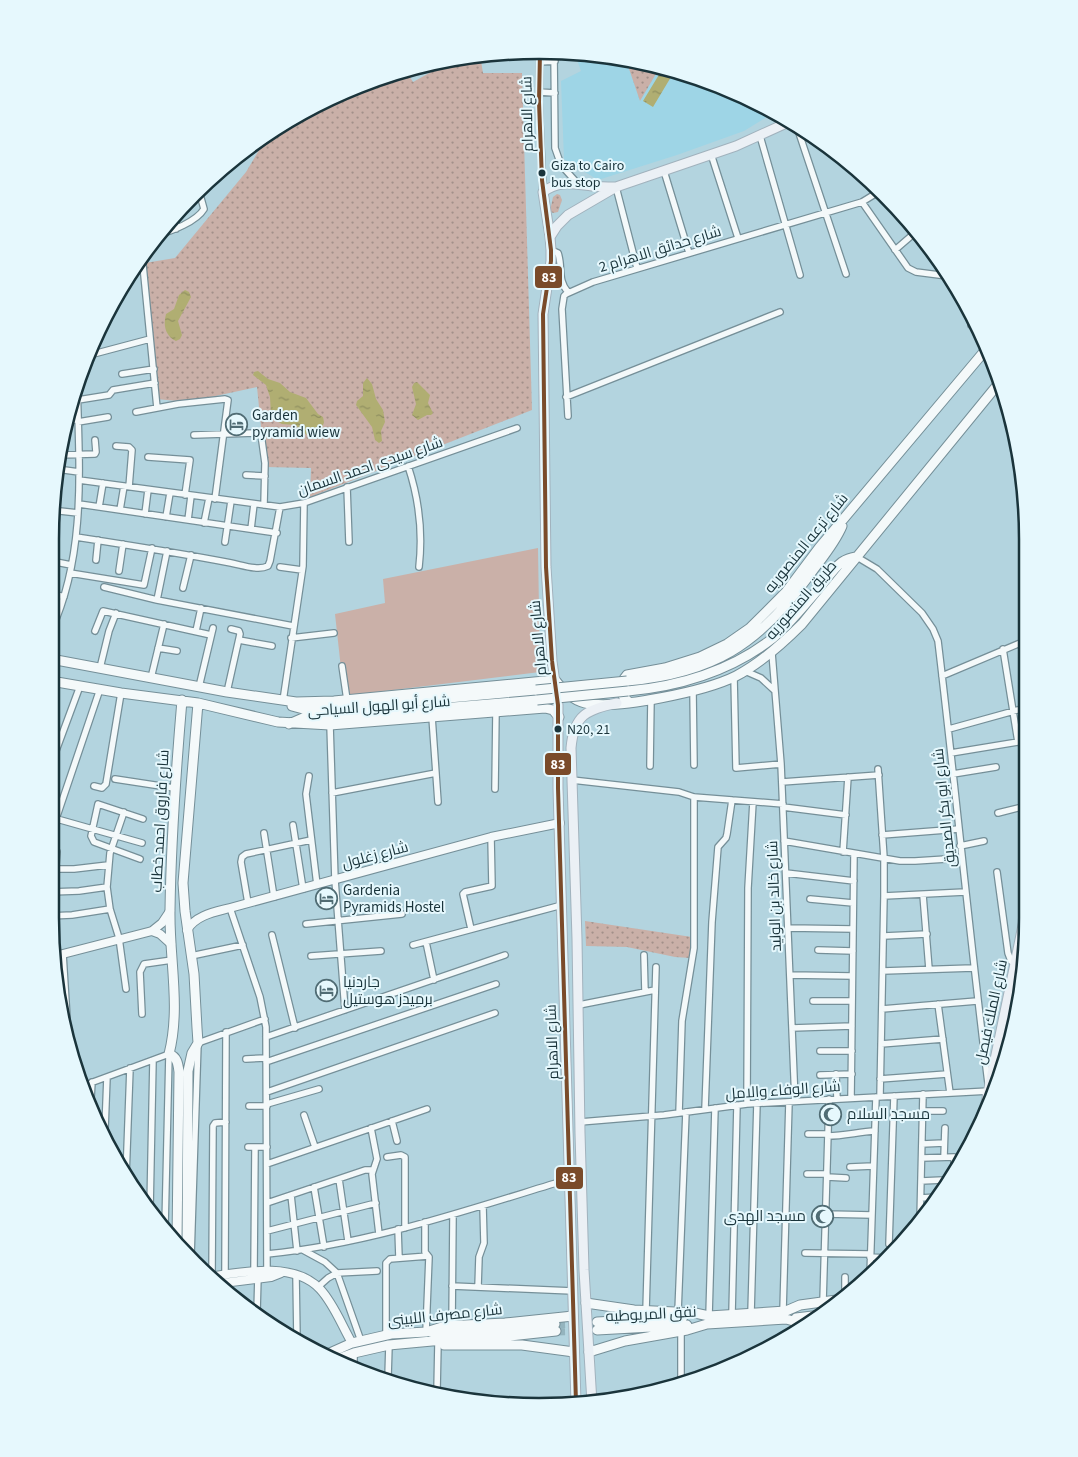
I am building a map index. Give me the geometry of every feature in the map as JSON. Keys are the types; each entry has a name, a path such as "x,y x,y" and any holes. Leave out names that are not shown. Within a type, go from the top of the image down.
{"main road":[{"path":"550,238 557,226 568,215 616,187 760,136 782,125"},
{"path":"543,192 556,184 567,183 616,187"},
{"name":"شارع الاهرام","path":"543,192 551,250 543,324 546,567 550,614 551,681 559,717 558,783 576,1396"},
{"name":"شارع ترعه المنصوريه","path":"628,702 623,698 621,691 622,681 627,675 665,668 700,656 727,644 750,628 786,592 844,518 982,354"},
{"name":"طريق المنصوريه","path":"551,681 583,702 591,704 651,700 693,691 734,677 772,653 802,624 995,388"},
{"path":"283,701 304,709 327,709 649,679 688,670 736,649 759,632 776,616 831,545 838,534 844,518"},
{"path":"288,724 305,717 334,717 651,689 689,680 731,664 764,645 792,620 841,563 857,557"},
{"name":"شارع أبو الهول السياحى","path":"59,660 198,687 283,701 308,703 551,681"},
{"path":"551,681 551,700 545,708 553,710 559,717"},
{"name":"شارع أبو الهول السياحى","path":"59,682 100,690 182,700 288,724 330,726 545,708"},
{"name":"شارع فاروق احمد خطاب","path":"169,1054 174,1035 170,912 174,788 182,700"},
{"name":"شارع فاروق احمد خطاب","path":"198,703 183,873 185,912 196,994 198,1043"},
{"name":"شارع الاهرام","path":"592,1395 586,1303 580,1122 579,1002 571,748 572,734 576,724 592,709 617,703"},
{"path":"180,724 190,722 196,726"},
{"path":"564,973 573,976 578,972"},
{"name":"شارع الملك فيصل","path":"993,1075 1013,994"},
{"path":"564,998 572,995 579,1002"},
{"path":"187,1245 188,1070 190,1058 198,1043"},
{"path":"169,1054 174,1056 179,1072 177,1234"},
{"path":"785,1314 800,1305 828,1301"},
{"path":"586,1303 608,1308 698,1313 707,1319 785,1314 817,1309"},
{"path":"589,1352 625,1341 681,1331 707,1319 732,1314 809,1315"},
{"path":"785,1314 798,1322"},
{"name":"شارع مصرف اللبينى","path":"333,1352 357,1342 386,1335 426,1332 452,1325 505,1323 573,1316"},
{"name":"نفق المريوطيه","path":"597,1326 707,1319"},
{"path":"426,1332 491,1332 556,1328 491,1338 435,1342"},
{"name":"شارع مصرف اللبينى","path":"344,1357 389,1345 435,1342 454,1346 522,1345 574,1352"}],"street":[{"path":"540,62 555,61"},
{"name":"شارع الاهرام","path":"555,61 555,142 557,154 565,170 578,184"},
{"name":"شارع الاهرام","path":"540,62 539,92 543,192"},
{"path":"539,92 555,92"},
{"path":"760,136 800,275"},
{"path":"800,136 846,274"},
{"path":"711,154 738,238"},
{"path":"664,171 689,253"},
{"path":"616,187 637,268"},
{"name":"شارع حدائق الاهرام 2","path":"568,292 637,268 825,214 862,202 874,195"},
{"path":"171,230 198,216 204,207 201,197"},
{"path":"862,202 905,265 912,271 940,275"},
{"path":"176,224 176,229"},
{"path":"895,250 911,236"},
{"path":"551,250 558,253 561,281 568,292 564,296 562,309 568,416"},
{"path":"143,268 158,408"},
{"path":"566,397 780,312"},
{"path":"96,353 150,339"},
{"path":"122,374 154,369"},
{"path":"80,400 109,395 113,390 155,383"},
{"path":"136,412 226,399 229,403 212,499 204,522"},
{"path":"59,610 70,573 76,537 79,504 78,405"},
{"path":"74,421 108,417"},
{"name":"شارع سيدى احمد السمان","path":"79,480 280,508 304,503 517,428"},
{"path":"194,435 261,434 264,450 264,506"},
{"path":"66,455 96,453 95,440"},
{"path":"116,446 127,447 132,450 120,510"},
{"path":"148,457 190,460 188,520"},
{"path":"408,466 416,493 420,521 419,567"},
{"path":"64,470 79,472"},
{"path":"246,474 265,476"},
{"path":"99,507 103,483"},
{"path":"347,487 349,542"},
{"path":"145,514 148,490"},
{"path":"166,517 170,493"},
{"path":"225,542 231,501"},
{"path":"283,701 302,570 304,503"},
{"path":"79,504 277,533"},
{"path":"251,529 254,504"},
{"path":"76,537 265,568 270,562 277,533 280,508"},
{"path":"60,511 78,513"},
{"path":"96,560 98,540"},
{"path":"119,571 124,544"},
{"path":"70,573 144,585 152,548"},
{"path":"157,600 167,551"},
{"path":"183,588 190,555"},
{"name":"شارع ابو بكر الصديق","path":"857,557 877,569 930,624 938,641 949,729 973,968 988,1087"},
{"path":"59,563 71,566"},
{"path":"280,568 302,570"},
{"path":"104,587 157,600 293,626"},
{"path":"59,595 64,597"},
{"path":"196,631 201,608"},
{"path":"95,631 102,611 211,635"},
{"path":"100,668 106,640 116,614"},
{"path":"151,678 164,624"},
{"path":"198,687 213,628"},
{"path":"228,692 240,632 231,629"},
{"path":"291,638 334,633"},
{"path":"239,640 272,646"},
{"path":"942,676 1019,643"},
{"path":"158,648 177,651"},
{"path":"951,753 1018,742 1003,649"},
{"name":"شارع خالد بن الوليد","path":"772,653 782,782 792,1028 792,1102 785,1314"},
{"path":"342,666 347,700"},
{"path":"744,671 761,678 774,690"},
{"path":"734,677 736,768 781,764"},
{"path":"59,743 80,686"},
{"path":"59,802 100,690"},
{"path":"693,691 694,765"},
{"path":"94,786 102,788 106,784 121,693"},
{"path":"650,766 651,700"},
{"path":"949,729 1019,710"},
{"path":"495,789 496,711"},
{"path":"432,716 438,802"},
{"path":"330,726 338,922 345,1010"},
{"path":"953,774 996,768"},
{"path":"782,782 848,777 878,772 884,858 884,936 880,1079 873,1166 870,1266"},
{"path":"332,793 436,773"},
{"path":"309,776 306,794 317,885"},
{"path":"843,852 848,777"},
{"path":"115,779 174,788"},
{"path":"572,780 679,792 694,797 752,802 846,815"},
{"path":"679,1113 682,1021 694,948 694,797"},
{"path":"705,1109 712,922 718,847 726,838 732,800"},
{"path":"747,1104 748,888 752,802"},
{"path":"140,859 92,840 92,829 98,804 144,819"},
{"path":"998,813 1019,808"},
{"path":"124,812 111,848 107,887 110,909 119,938 126,989"},
{"path":"59,820 142,843"},
{"name":"شارع زغلول","path":"199,917 491,837 560,823"},
{"path":"293,825 303,889"},
{"path":"882,835 958,829"},
{"path":"264,833 274,897"},
{"path":"471,929 463,894 465,892 490,888 492,885 491,837"},
{"path":"248,903 241,862 242,857 246,854 311,840"},
{"path":"960,846 984,840"},
{"path":"784,841 854,854 915,862 962,858"},
{"path":"851,1098 854,854"},
{"path":"59,869 74,870 108,864"},
{"path":"997,872 1008,953 1011,961 1017,964"},
{"path":"786,873 854,881"},
{"path":"59,892 107,887"},
{"path":"884,896 965,892"},
{"path":"924,895 929,969"},
{"path":"810,899 853,903"},
{"path":"413,945 562,905"},
{"path":"230,908 260,997 265,1019 267,1254 261,1274"},
{"path":"59,916 110,909"},
{"path":"66,998 63,954 152,931 162,923 170,912"},
{"path":"185,912 199,917"},
{"path":"306,924 402,914"},
{"path":"187,930 199,917"},
{"path":"788,928 853,930"},
{"path":"152,931 164,937 171,944"},
{"path":"884,936 927,934"},
{"path":"272,935 295,1028"},
{"path":"426,942 434,980"},
{"path":"191,956 243,945"},
{"path":"818,950 853,951"},
{"path":"312,956 381,951"},
{"path":"644,955 645,992"},
{"path":"266,1037 505,956"},
{"path":"142,1014 141,966 172,960"},
{"path":"646,1311 656,967"},
{"path":"883,971 973,968"},
{"path":"790,975 852,976"},
{"path":"246,1059 266,1060 496,984"},
{"path":"579,1002 655,990"},
{"path":"813,1001 852,1001"},
{"path":"882,1009 977,1001"},
{"path":"938,1004 950,1093"},
{"path":"267,1092 495,1013"},
{"path":"191,1249 198,1043 265,1019"},
{"path":"792,1028 852,1026"},
{"path":"225,1281 226,1032"},
{"path":"881,1044 943,1039"},
{"path":"820,1052 852,1051"},
{"path":"88,1084 169,1054 165,1219"},
{"path":"150,1199 153,1060"},
{"path":"126,1164 130,1068"},
{"path":"836,1074 837,1099"},
{"path":"820,1075 852,1074"},
{"path":"880,1079 947,1074"},
{"path":"105,1124 107,1077"},
{"path":"91,1092 92,1082"},
{"path":"250,1106 267,1105 319,1089"},
{"name":"شارع الوفاء والامل","path":"580,1122 679,1113 757,1103 987,1091"},
{"path":"920,1209 923,1094"},
{"path":"889,1244 894,1096"},
{"path":"823,1302 829,1099"},
{"path":"751,1313 757,1103"},
{"path":"732,1314 737,1105"},
{"path":"707,1319 715,1108"},
{"path":"267,1164 427,1109"},
{"path":"923,1111 943,1111"},
{"path":"678,1312 686,1112"},
{"path":"304,1115 315,1147"},
{"path":"392,1121 398,1141"},
{"path":"212,1270 213,1126 215,1123 226,1122"},
{"path":"371,1128 377,1160 372,1176 379,1234"},
{"path":"944,1157 945,1128"},
{"path":"808,1134 846,1136 851,1133 875,1131"},
{"path":"922,1144 944,1143"},
{"path":"248,1147 267,1147"},
{"path":"255,1147 261,1274 258,1307"},
{"path":"387,1157 401,1155 405,1157 405,1228"},
{"path":"922,1158 954,1157 954,1160"},
{"path":"850,1167 873,1166"},
{"path":"267,1203 367,1170 373,1170"},
{"path":"807,1174 846,1178"},
{"path":"339,1179 348,1241"},
{"path":"267,1254 300,1251 405,1228 569,1179"},
{"path":"921,1181 941,1180"},
{"path":"314,1187 324,1246"},
{"path":"291,1196 294,1224 300,1251"},
{"path":"921,1198 929,1197"},
{"path":"267,1231 376,1203"},
{"path":"478,1287 479,1257 484,1246 482,1206"},
{"path":"826,1214 872,1214"},
{"path":"452,1325 453,1215"},
{"path":"425,1222 425,1252 428,1256 426,1332"},
{"path":"398,1229 399,1258"},
{"path":"300,1251 325,1262 337,1274 357,1342"},
{"path":"805,1253 880,1257"},
{"path":"386,1335 385,1266 387,1260 428,1256"},
{"path":"318,1287 328,1278 337,1274 378,1271"},
{"path":"227,1283 261,1274 281,1273 296,1275 308,1280 318,1287 327,1298 357,1342"},
{"path":"296,1275 297,1333"},
{"path":"844,1288 845,1277"},
{"path":"452,1286 573,1291"},
{"path":"681,1331 681,1377"},
{"path":"435,1342 436,1387"},
{"path":"388,1374 389,1345"},
{"path":"354,1353 354,1362"}],"shaded area":[{"path":"577,61 633,68 663,75 723,95 767,117 744,131 598,180 564,159 561,81 581,71"},
{"path":"481,63 483,73 522,73 532,410 310,497 311,468 265,467 257,387 188,402 156,399 145,265 147,263 175,258 246,172 260,149 272,140 299,123 355,95 410,77 413,82 434,71"},
{"path":"628,67 656,73 640,101"},
{"path":"557,194 560,195 562,200 558,212 553,213 550,211 553,197"},
{"path":"538,548 540,672 344,696 335,614 385,603 383,579"},
{"path":"585,921 692,937 690,958 675,957 627,947 586,946"}],"water":[{"path":"659,74 671,77 653,107 643,101"},
{"path":"185,290 189,292 191,297 178,321 182,335 176,341 167,333 165,318 166,314 174,309 179,295"},
{"path":"258,371 268,379 280,383 290,392 306,398 318,414 323,417 324,422 321,431 308,436 295,425 282,424 273,419 266,385 253,375 254,372"},
{"path":"367,378 372,384 376,399 383,410 385,422 381,431 382,441 379,443 375,440 372,427 356,405 357,401 363,396 363,383"},
{"path":"417,382 430,395 428,403 433,413 418,420 412,415 416,404 412,387"}],"tunnel":[{"path":"556,1324 597,1322"},
{"path":"556,1331 594,1330"}],"transit line":[{"name":"83","path":"540,59 539,102 542,180 551,250 543,314 546,567 552,661 558,705 558,788 576,1396"}],"place":[{"name":"Giza to Cairo bus stop","path":"542,173"},
{"name":"Garden pyramid wiew","path":"236,424"},
{"name":"N20, 21","path":"558,729"},
{"name":"Gardenia Pyramids Hostel","path":"327,899"},
{"name":"جاردنيا برميدز هوستيل","path":"327,991"},
{"name":"مسجد السلام","path":"831,1114"},
{"name":"مسجد الهدى","path":"822,1216"}]}
